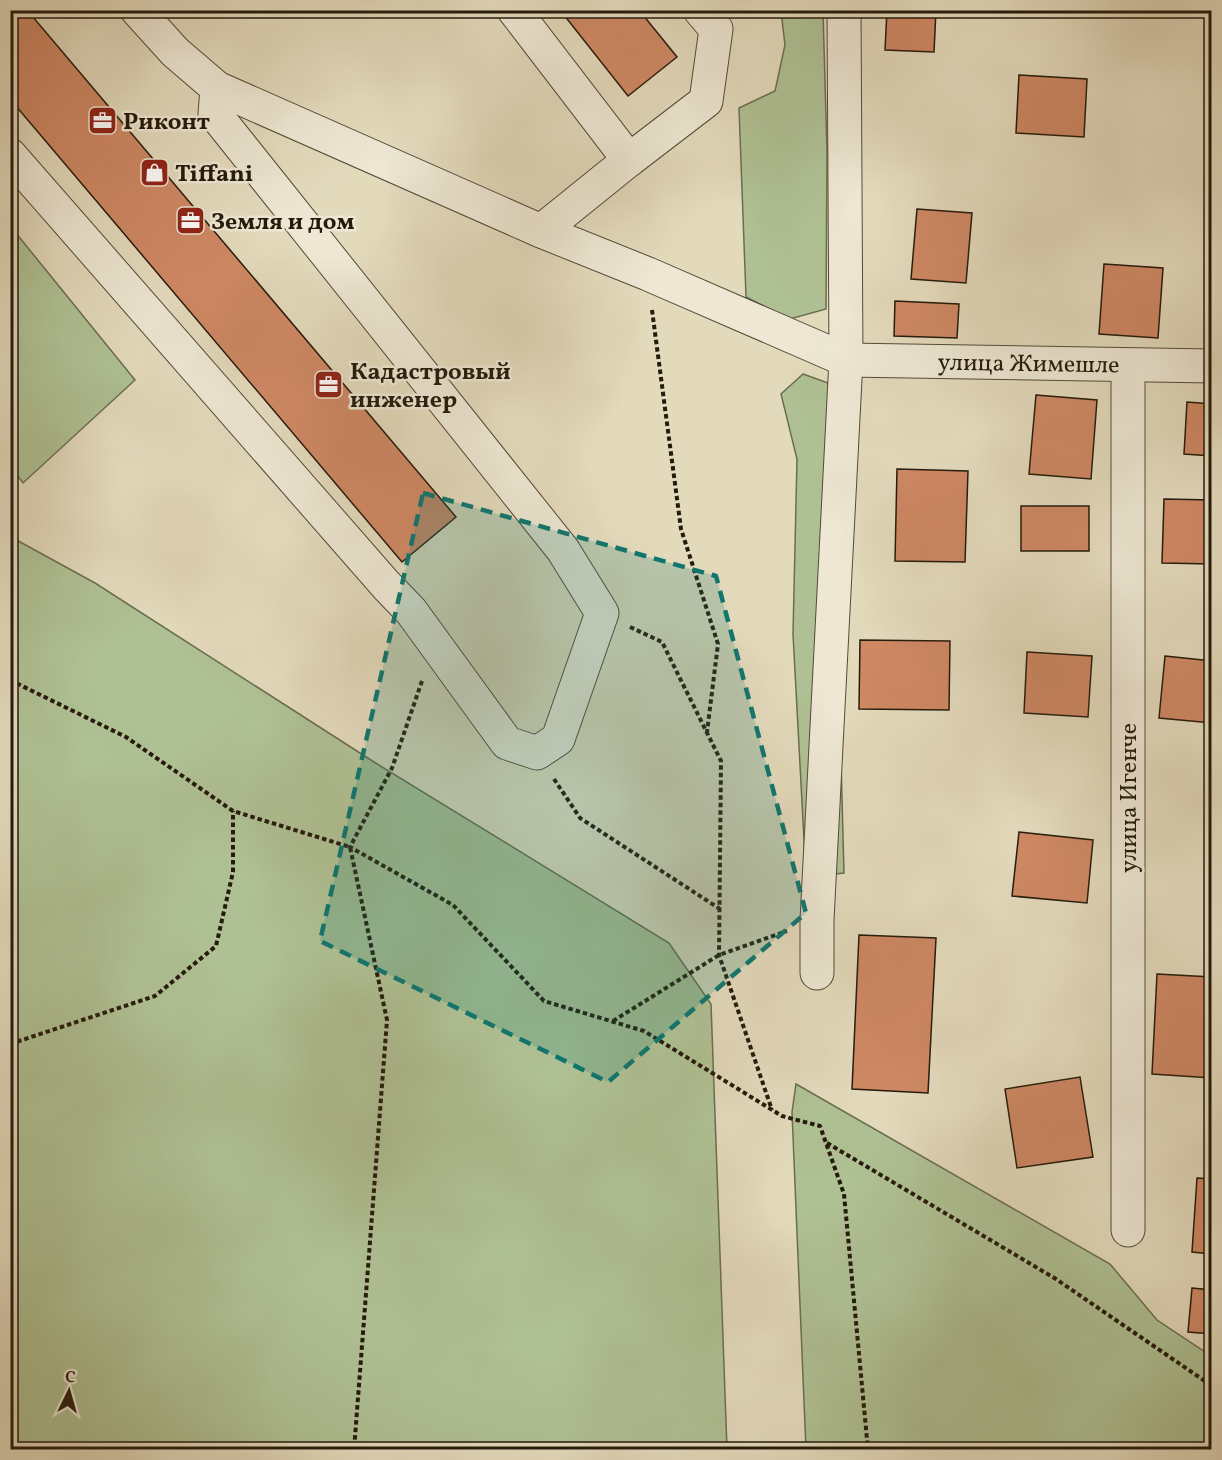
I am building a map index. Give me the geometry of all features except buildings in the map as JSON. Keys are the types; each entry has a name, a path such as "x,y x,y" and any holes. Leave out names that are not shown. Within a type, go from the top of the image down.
{"street":[{"path":"137,10 175,52 217,88 541,231 648,273 846,360"},
{"path":"514,10 629,160"},
{"path":"541,231 706,100 716,29 700,10"},
{"path":"817,973 817,920 846,360 844,10"},
{"path":"10,155 411,611 507,743 537,753 558,739 602,613 563,550 215,114 217,88"},
{"name":"улица Жимешле","path":"846,360 1212,366"},
{"name":"улица Игенче","path":"1128,366 1128,1230"}],"path":[{"path":"648,273 681,529 718,644 707,733"},
{"path":"602,613 662,642 721,761 719,955 772,1110"},
{"path":"354,1449 387,1020 350,847 392,768 435,644"},
{"path":"10,680 126,737 233,812 350,847 453,905 544,1001 644,1031 782,1116 820,1126 844,1194 868,1449"},
{"path":"537,753 580,818 720,909"},
{"path":"10,1044 155,996 216,945 233,873 233,812"},
{"path":"613,1022 719,955 817,920"},
{"path":"826,1143 1056,1279 1212,1386"}],"highlighted area":[{"path":"423,493 716,576 806,913 608,1082 320,941"}],"green space":[{"path":"781,11 823,11 827,152 826,309 790,319 746,297 739,108 775,91 785,45"},
{"path":"11,227 135,380 23,483 11,467"},
{"path":"803,374 831,384 844,873 806,877 793,634 797,459 781,394"},
{"path":"11,537 95,583 374,762 669,943 711,1004 727,1449 11,1449"},
{"path":"796,1084 1110,1264 1157,1320 1211,1356 1211,1449 806,1449 792,1112"}],"place":[{"name":"Риконт","path":"102,121"},
{"name":"Tiffani","path":"154,173"},
{"name":"Земля и дом","path":"190,221"},
{"name":"Кадастровый инженер","path":"329,385"}]}
